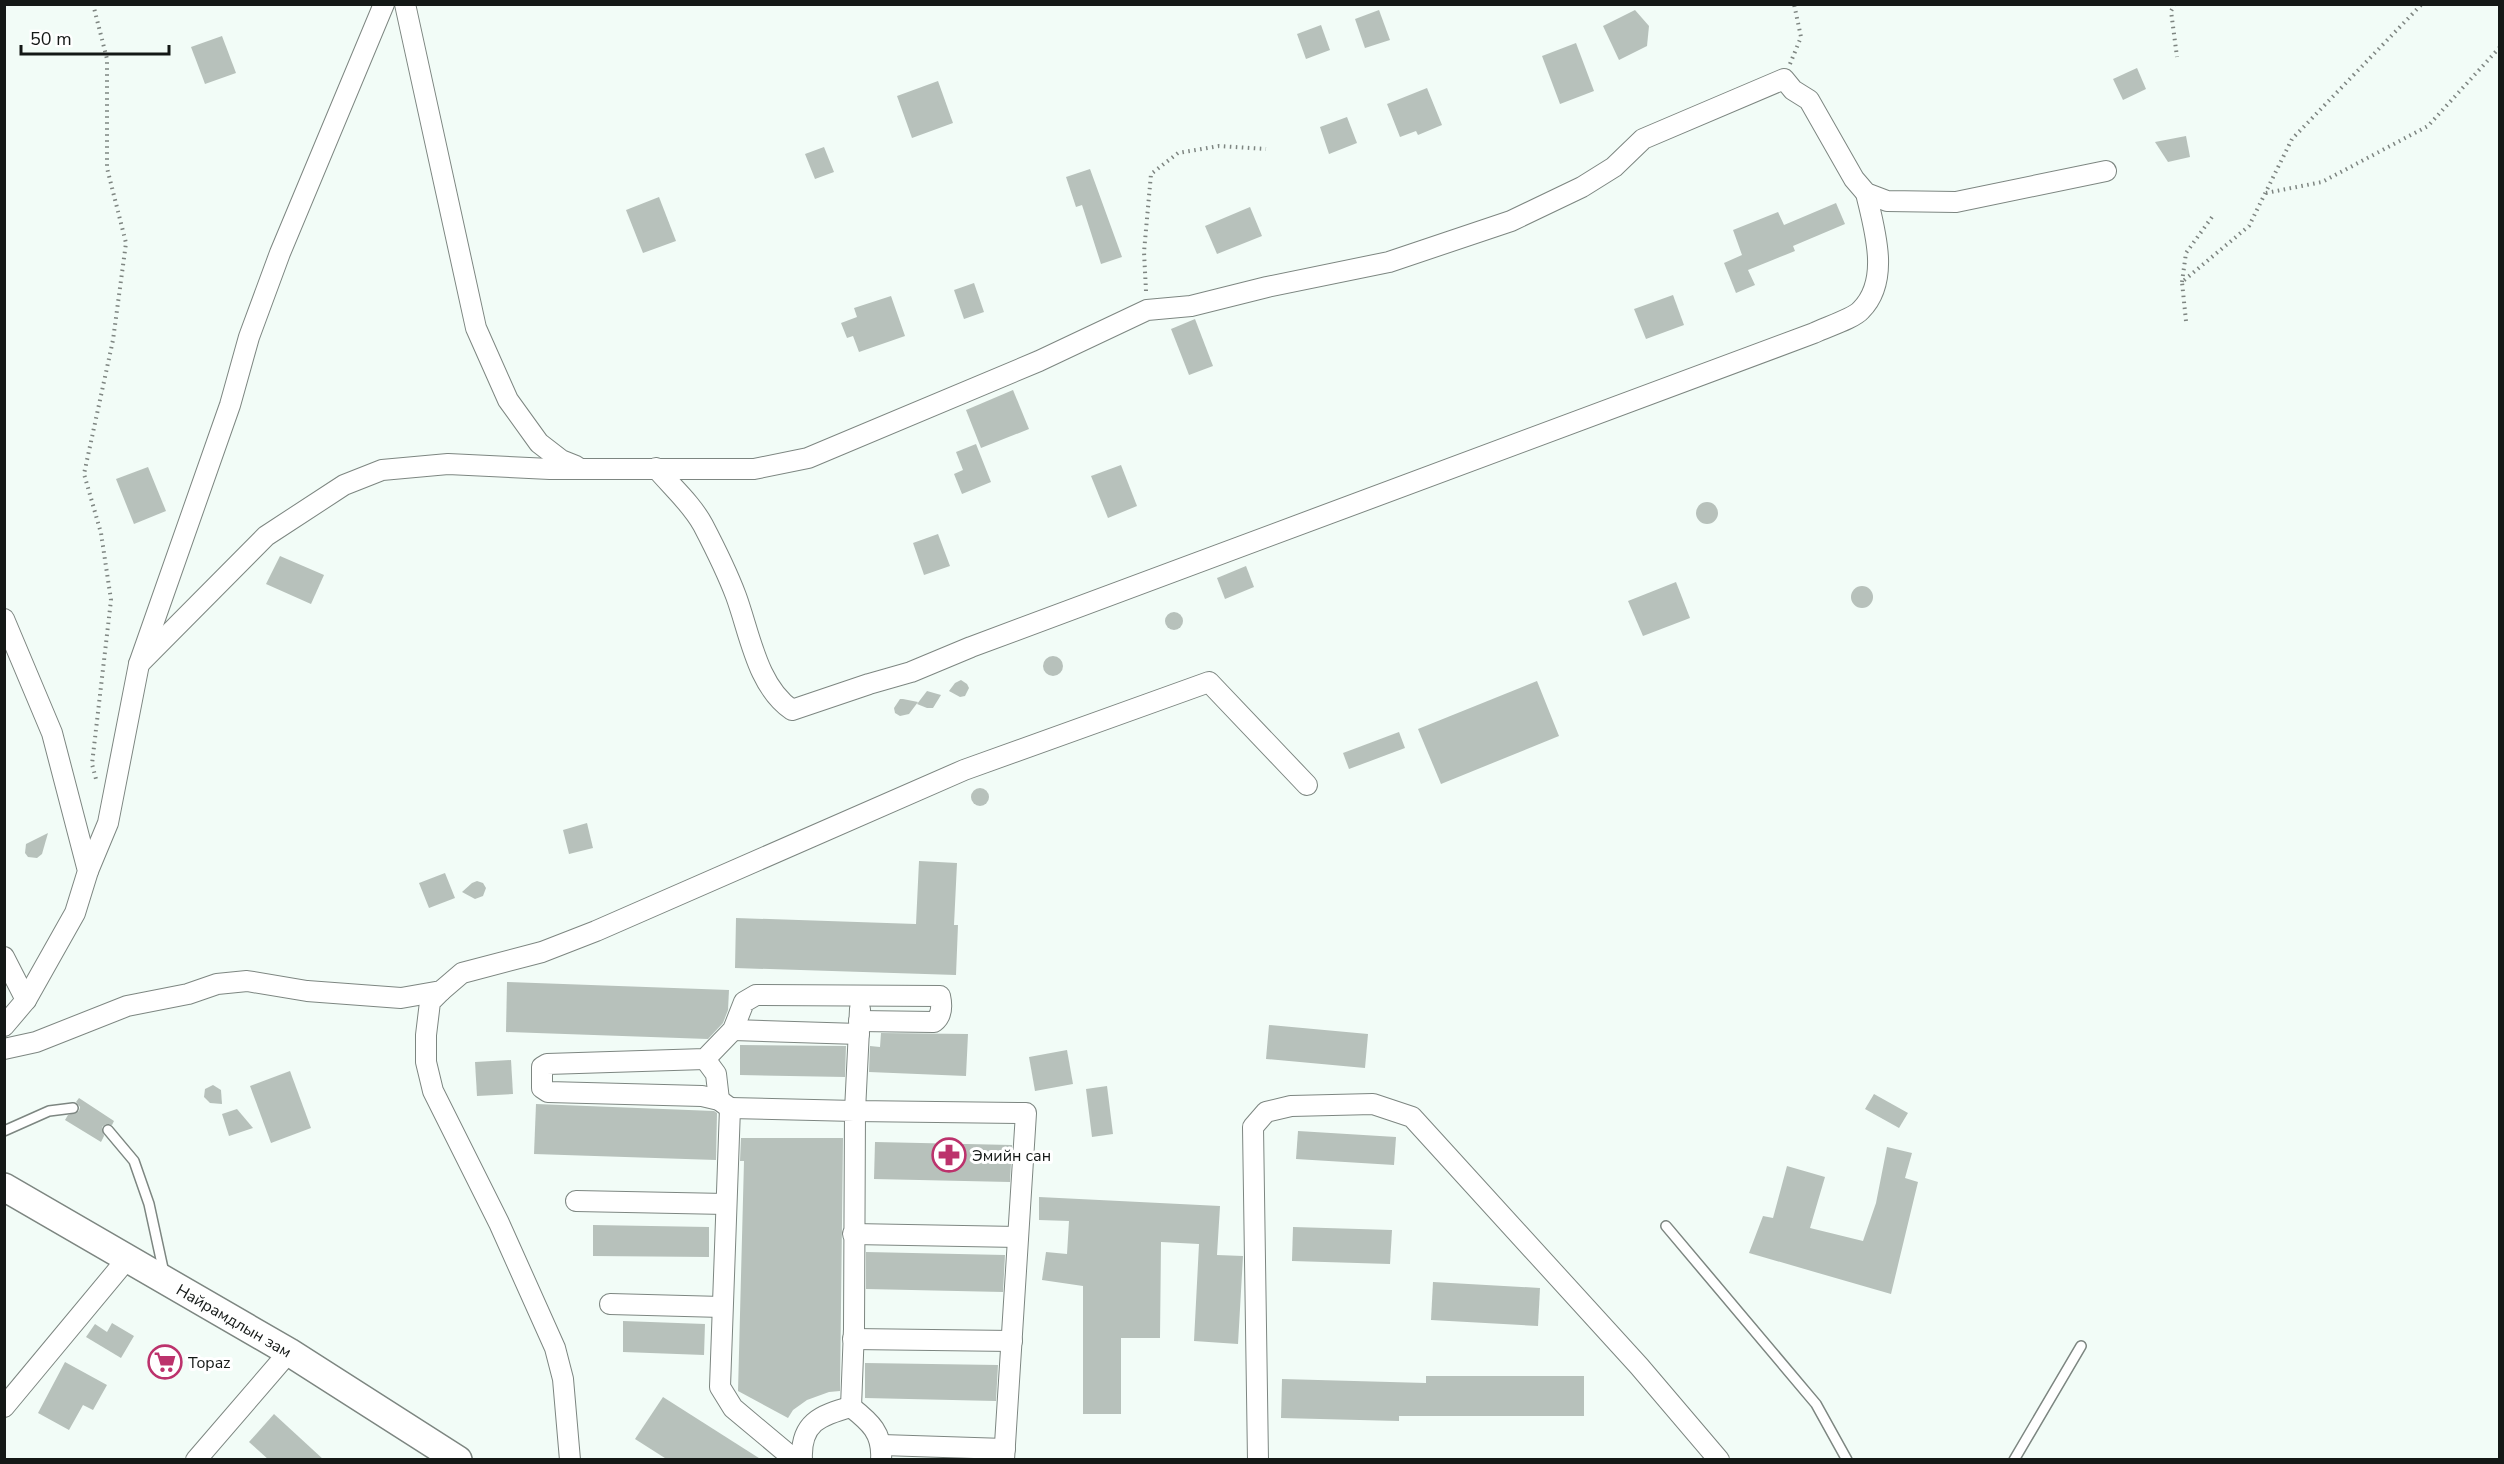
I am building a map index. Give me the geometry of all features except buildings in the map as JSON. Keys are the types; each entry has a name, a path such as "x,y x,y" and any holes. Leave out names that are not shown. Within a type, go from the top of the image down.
{"main road":[{"name":"Найрамдлын зам","path":"4,1186 289,1352 452,1458"}],"street":[{"path":"4,1026 26,1000 75,913 88,871 108,823 139,664 230,405 249,337 280,253 384,4"},
{"path":"405,4 476,328 508,400 539,443 561,460 585,469"},
{"path":"139,664 266,536 344,485 382,470 448,464 585,469 754,469 808,458 1040,361 1147,310 1191,306 1267,287 1389,262 1511,220 1582,187 1614,166 1643,139 1784,79 1793,90 1809,100 1854,179 1866,193 1887,201 1956,202 2106,171"},
{"path":"656,468 687,500 702,524 736,596 756,657 778,701 792,710 911,672 971,647 1814,333 1860,311 1876,287 1877,245 1866,193"},
{"path":"4,619 52,733 88,871"},
{"path":"570,1460 563,1379 555,1348 499,1223 433,1091 426,1062 426,1035 430,1002 441,991 462,974 542,952 596,931 964,770 1209,682 1307,784"},
{"path":"4,957 26,1000"},
{"path":"4,1048 36,1042 127,1006 188,994 217,984 247,981 306,991 401,998 441,991"},
{"path":"733,1030 859,1027 934,1022 939,1019 942,1005 940,996 756,994 744,1002 733,1030 705,1059 547,1064 542,1067 542,1088 548,1092 702,1096 724,1104 855,1111 1026,1113 1004,1454 881,1452 870,1422 851,1407"},
{"path":"851,1407 855,1111 860,996"},
{"path":"705,1059 716,1074 724,1104 726,1203 720,1383 724,1396 733,1408 795,1460"},
{"path":"1258,1460 1253,1128 1266,1112 1291,1106 1373,1104 1412,1117 1639,1366 1719,1460"},
{"path":"576,1201 726,1203"},
{"path":"853,1234 1018,1237"},
{"path":"4,1407 127,1259"},
{"path":"609,1304 722,1307"},
{"path":"853,1339 1012,1341"},
{"path":"196,1460 289,1352"},
{"path":"802,1460 804,1437 814,1421 829,1413 851,1407"}],"lane":[{"path":"4,1131 49,1111 73,1108"},
{"path":"108,1130 134,1161 149,1204 166,1281"},
{"path":"1666,1226 1816,1404 1847,1460"},
{"path":"2014,1460 2081,1346"}],"path":[{"path":"93,4 107,59 107,168 126,243 113,340 84,474 101,533 111,600 92,764 98,784"},
{"path":"1784,79 1801,37 1794,4"},
{"path":"2175,4 2171,11 2177,57"},
{"path":"2182,282 2249,226 2292,139 2422,4"},
{"path":"2265,194 2322,182 2428,126 2499,46"},
{"path":"1147,310 1144,252 1151,174 1178,153 1219,146 1266,149"},
{"path":"2186,321 2182,282 2186,253 2212,217"}],"place":[{"name":"Эмийн сан","path":"949,1155"},
{"name":"Topaz","path":"165,1362"}]}
